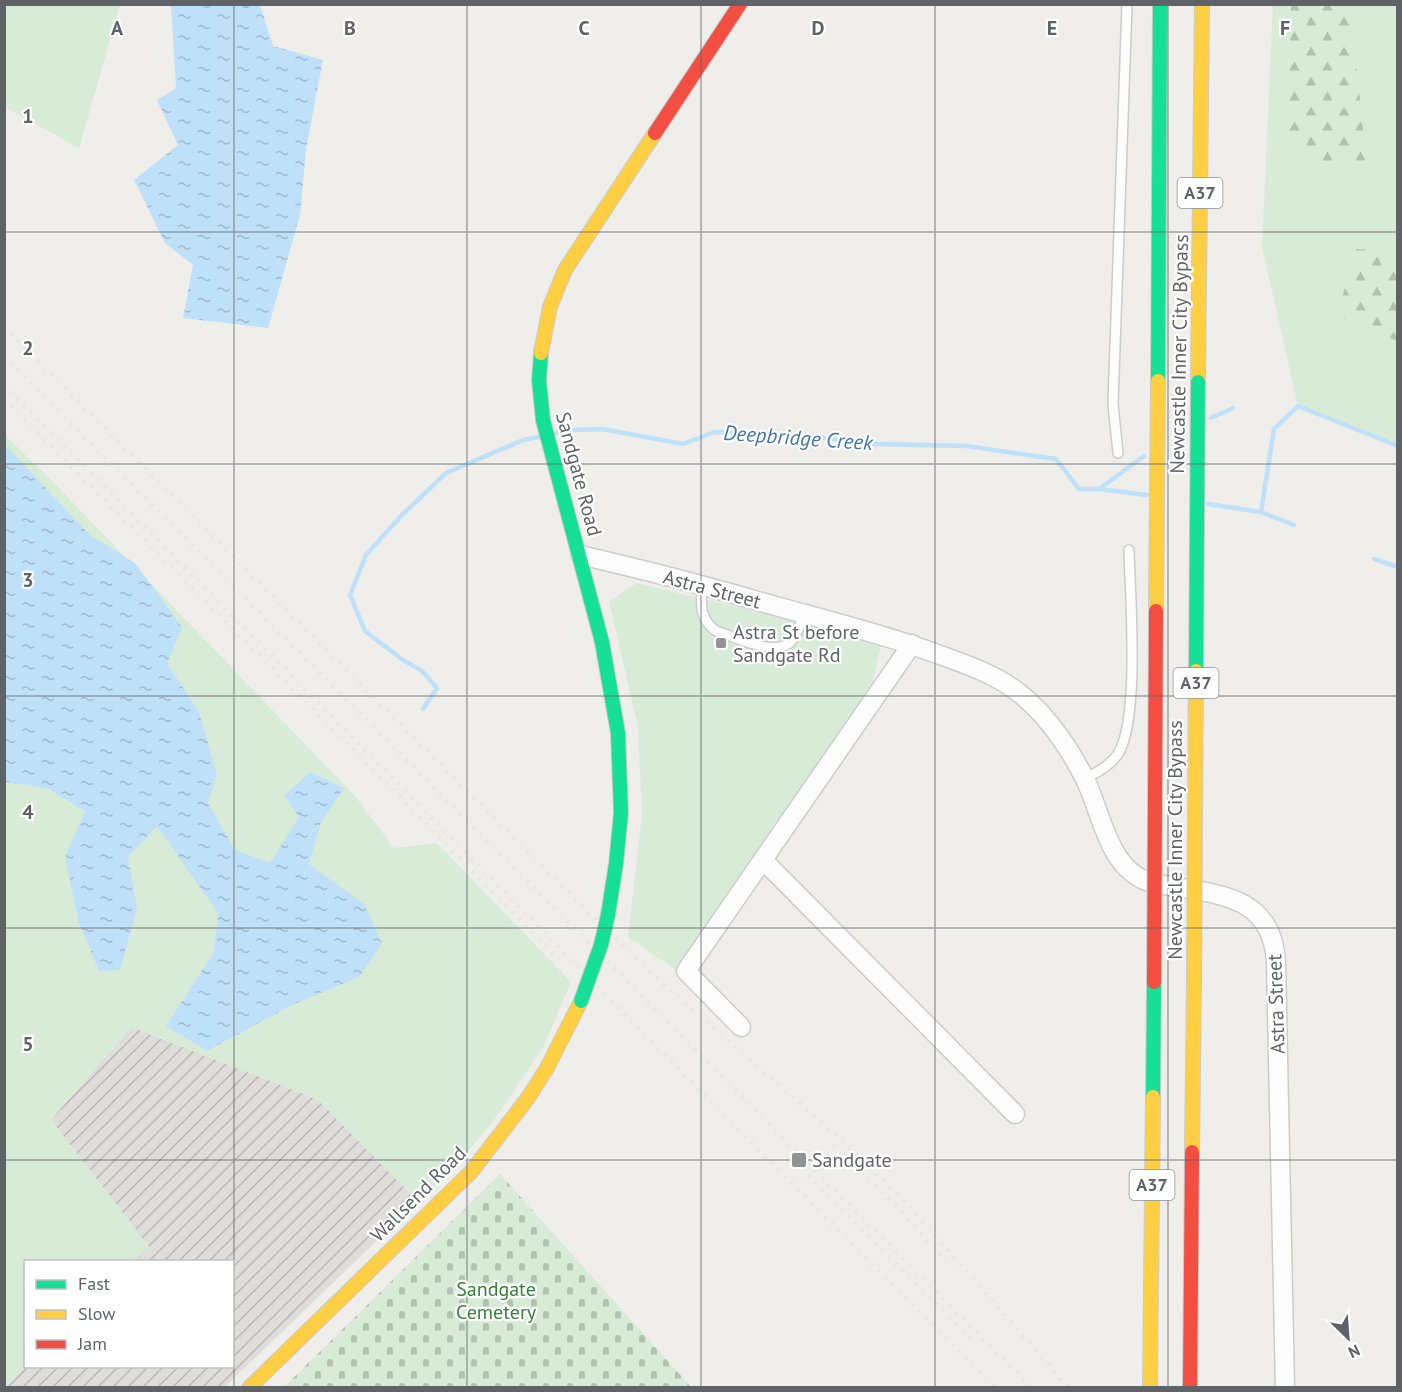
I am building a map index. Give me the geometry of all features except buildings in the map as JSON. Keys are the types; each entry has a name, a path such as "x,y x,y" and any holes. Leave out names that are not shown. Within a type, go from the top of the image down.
{"main road":[{"name":"Sandgate Road","path":"581,1001 601,945 617,867 621,823 619,742 615,705 599,624 543,420 539,396 540,345 546,319 561,278 740,4"},
{"name":"Newcastle Inner City Bypass","path":"1150,1388 1160,4"},
{"name":"Newcastle Inner City Bypass","path":"1190,1388 1202,4"},
{"name":"Wallsend Road","path":"249,1388 471,1172 528,1098 547,1068 581,1001"}],"street":[{"name":"Astra Street","path":"581,555 702,585 880,634 973,666 999,678 1020,693 1040,712 1071,753 1085,779 1117,856 1130,872 1149,882 1235,899 1245,904 1262,919 1274,940 1276,962 1285,1388"},
{"path":"741,1027 686,971 912,645"},
{"path":"763,860 1015,1114"}],"lane":[{"path":"1118,453 1113,404 1127,4"},
{"path":"1085,779 1112,762 1127,734 1131,662 1129,550"},
{"path":"702,585 701,608 705,621 710,627 769,648 782,648 788,645 795,636 804,614"}],"shaded area":[{"path":"131,1027 317,1099 418,1201 225,1387 5,1388 25,1368 234,1368 234,1260 135,1260 149,1247 51,1120"}],"green space":[{"path":"4,5 120,5 79,148 5,107"},
{"path":"1273,5 1397,5 1397,446 1298,406 1262,247"},
{"path":"1291,5 1355,5 1353,29 1366,160 1318,168 1287,146"},
{"path":"1356,249 1397,251 1397,341 1337,315"},
{"path":"4,434 58,487 355,796 394,848 437,843 571,982 544,1046 494,1120 456,1166 418,1201 317,1099 131,1027 51,1120 149,1247 135,1260 24,1260 25,1368 5,1388"},
{"path":"637,583 882,642 872,683 676,970 628,937 642,815 638,727 609,601"},
{"name":"Sandgate Cemetery","path":"500,1174 691,1387 284,1387"}],"water":[{"path":"171,5 260,5 273,46 323,60 306,149 300,215 268,328 183,318 193,265 165,243 134,180 178,145 157,100 176,88"},
{"path":"5,445 90,535 135,563 182,627 167,663 199,712 217,775 208,803 235,850 270,863 299,817 284,796 310,772 344,788 321,822 309,864 365,905 382,943 359,977 294,1004 207,1051 166,1026 214,952 218,913 157,826 128,857 137,907 120,970 99,971 79,923 65,857 85,811 47,788 5,782"}],"waterway":[{"path":"1208,504 1261,512 1274,429 1298,406 1398,446"},
{"path":"1211,418 1233,408"},
{"name":"Deepbridge Creek","path":"556,433 603,429 683,444 715,432 789,434 876,444 967,446 1056,459 1079,489 1099,489"},
{"name":"Deepbridge Creek","path":"423,709 437,688 421,670 403,660 365,631 350,595 366,555 402,515 446,473 523,440 539,437"},
{"name":"Deepbridge Creek","path":"1144,456 1099,489 1147,495"},
{"path":"1261,512 1294,525"},
{"path":"1374,559 1398,567"}],"railway":[{"path":"4,327 651,973 853,1150 906,1203 1069,1388"},
{"path":"4,356 1032,1388"},
{"path":"4,385 996,1388"},
{"path":"4,399 559,960"},
{"path":"834,1145 895,1205 947,1262"},
{"path":"808,1176 971,1339"}],"traffic: fast":[{"path":"1158,381 1160,4"},
{"path":"541,353 539,380 543,420 602,642 618,733 621,813 608,915"},
{"path":"1196,671 1198,382"},
{"path":"581,1001 601,945 608,915"},
{"path":"1153,1097 1154,982"}],"traffic: slow":[{"path":"1198,382 1202,4"},
{"path":"541,353 550,307 565,270 655,133"},
{"path":"1156,611 1158,381"},
{"path":"1194,983 1196,671"},
{"path":"1192,1152 1194,983"},
{"path":"249,1388 471,1172 528,1098 547,1068 581,1001"},
{"path":"1150,1388 1153,1097"}],"traffic: jam":[{"path":"655,133 740,4"},
{"path":"1154,982 1156,611"},
{"path":"1190,1388 1192,1152"}],"place":[{"name":"Astra St before Sandgate Rd","path":"721,643"},
{"name":"Sandgate","path":"799,1160"}]}
